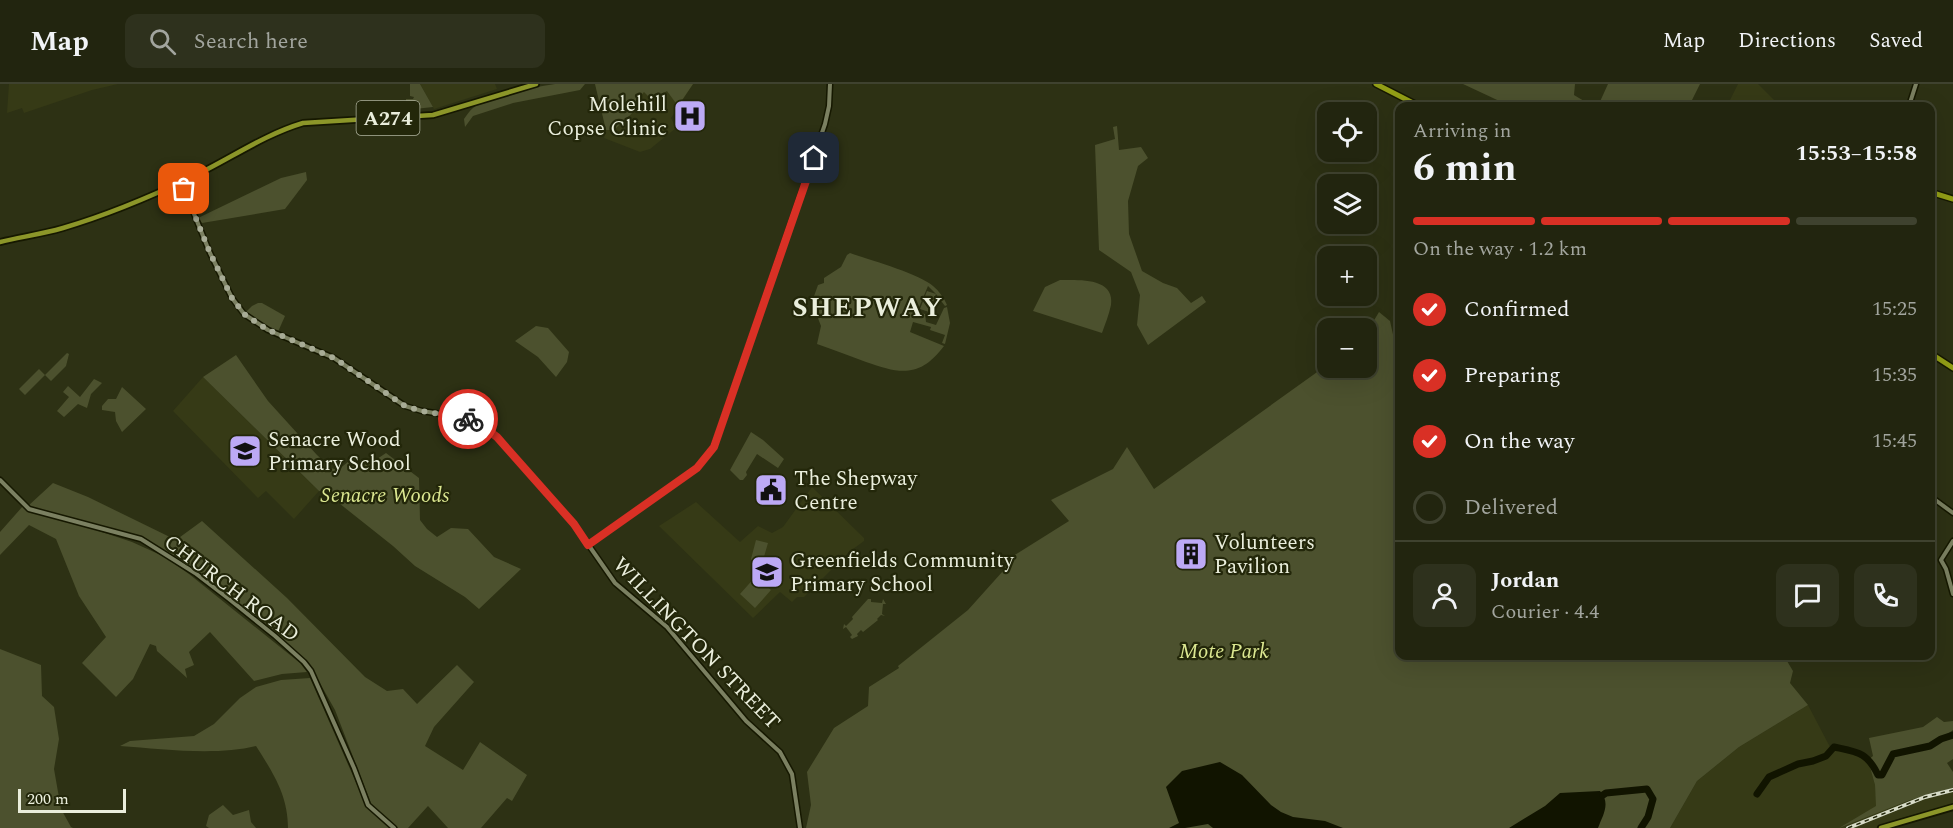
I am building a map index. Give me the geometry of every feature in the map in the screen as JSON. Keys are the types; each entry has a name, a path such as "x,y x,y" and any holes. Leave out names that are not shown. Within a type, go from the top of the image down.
{"highway":[{"path":"1376,84 1411,102"},
{"path":"1935,194 1953,199"},
{"path":"1935,356 1953,368"}],"main road":[{"name":"A274","path":"0,242 47,232 101,216 181,182 262,138 303,123 433,115 536,84"},
{"path":"1881,828 1953,807"}],"street":[{"path":"588,545 697,468 714,447 825,124 831,84"},
{"path":"1910,102 1916,84"},
{"name":"WILLINGTON STREET","path":"181,182 210,253 232,298 244,314 268,330 334,358 405,406 460,417 486,427 574,524 615,583 668,627 731,703 780,752 792,774 800,828"},
{"name":"CHURCH ROAD","path":"0,480 26,507 141,539 195,573 275,636 304,662 310,671 354,768 368,805 394,828"},
{"path":"1935,500 1953,513"},
{"path":"1953,541 1941,560 1953,594"}],"shaded area":[{"path":"9,84 118,84 92,90 24,113 22,108 7,113"},
{"path":"420,84 495,84 497,89 434,109"},
{"path":"595,84 693,84 671,118 676,128 650,149 640,152 604,138 606,130"},
{"path":"1738,84 1758,84 1776,102 1729,102"},
{"name":"Senacre Wood Primary School","path":"203,377 319,491 294,519 266,491 258,498 173,411"},
{"name":"Greenfields Community Primary School","path":"812,487 864,538 864,541 849,552 804,597 797,597 792,602 780,592 753,618 659,526 696,502 740,542 758,526 772,533 783,527"},
{"path":"1808,705 1830,747 1868,760 1875,785 1877,805 1953,776 1953,804 1891,821 1876,828 1670,828 1697,781 1739,747"},
{"path":"1220,762 1242,775 1271,805 1281,812 1293,817 1325,821 1343,828 1213,828 1208,824 1169,828 1179,823 1166,787 1182,771"},
{"path":"1600,791 1606,805 1598,828 1509,828 1545,806 1560,793"}],"green space":[{"path":"410,84 420,84 433,107 406,110 406,99 414,97 410,96"},
{"path":"555,84 585,84 580,90 513,103 473,116 465,127 464,119 472,109 480,104 512,93"},
{"path":"595,84 693,84 678,106 667,91 652,100 644,92 637,100 641,105 614,130 606,130"},
{"path":"1463,84 1575,84 1574,95 1586,102 1501,102"},
{"path":"1608,84 1700,84 1691,102 1600,102"},
{"path":"1117,126 1119,150 1141,147 1148,158 1138,166 1128,201 1129,234 1142,271 1177,288 1191,303 1202,296 1206,302 1148,345 1137,325 1140,295 1131,272 1099,250 1095,145 1115,139 1113,127"},
{"path":"306,172 307,180 285,209 202,223 198,218 281,178"},
{"path":"850,253 927,281 941,295 947,305 945,306 928,286 917,312 925,314 926,322 936,325 944,308 947,307 950,323 945,344 942,343 945,335 930,330 931,327 913,322 910,332 944,346 926,364 918,368 899,371 817,344 821,326 814,308 817,304 813,299 818,285 824,283 824,278 841,267"},
{"path":"1060,280 1094,282 1107,289 1111,296 1111,305 1102,333 1033,311 1045,287"},
{"path":"927,291 936,294 929,312 920,309"},
{"path":"258,303 285,316 277,334 244,314"},
{"name":"Mote Park","path":"1379,312 1390,321 1395,340 1395,660 1786,660 1793,671 1790,683 1808,705 1739,747 1697,781 1670,828 806,828 811,805 807,772 834,728 868,706 869,687 899,668 898,666 968,610 1003,571 1013,556 1069,521 1051,500 1113,469 1127,447 1154,489 1317,372 1317,378 1377,378 1375,318"},
{"path":"536,326 548,328 569,352 567,362 556,377 538,357 515,341"},
{"path":"67,353 69,354 66,366 51,381 45,375"},
{"name":"Senacre Woods","path":"236,355 268,401 331,468 338,470 354,457 364,465 386,453 419,478 420,520 427,529 437,537 451,528 468,529 494,557 521,569 479,609 465,597 415,566 325,492 319,491 203,377"},
{"path":"39,369 45,375 25,395 19,389"},
{"path":"94,379 102,383 91,394 87,408 78,404 64,417 57,411 69,397 63,392 68,386 80,397"},
{"path":"122,387 146,409 122,432 116,421 115,412 102,410 102,406 108,399 116,399"},
{"path":"751,432 784,459 778,468 757,454 746,472 747,475 740,480 730,470"},
{"path":"53,483 88,497 176,540 202,521 287,598 365,677 387,691 403,689 417,704 457,665 474,682 434,727 425,746 463,770 480,742 527,775 512,801 507,798 481,828 448,828 428,806 408,828 398,828 372,806 335,710 308,662 212,583 145,538 28,506"},
{"path":"23,506 27,511 78,524 132,542 165,557 300,663 307,672 282,674 254,681 210,632 189,652 194,665 185,669 187,678 157,651 156,646 150,644 133,679 116,697 82,663 106,637 79,596 56,539 29,525 0,555 0,532"},
{"path":"756,540 768,543 761,567 763,573 757,577 771,590 755,608 740,594 756,576 751,559"},
{"path":"868,599 871,599 871,602 882,603 883,599 886,604 883,604 882,614 885,616 881,615 878,620 863,632 861,630 858,636 852,639 846,627 843,629 844,624 846,626 853,619 852,617"},
{"path":"0,649 41,665 42,696 54,707 59,739 54,769 61,809 73,828 0,828"},
{"path":"310,678 365,803 391,828 288,828 282,795 274,775 256,746 206,751 120,746 130,741 194,736 214,724 240,698 256,687 281,680"},
{"path":"1937,717 1944,722 1953,721 1953,730 1939,740 1953,737 1953,759 1947,763 1953,772 1953,788 1910,800 1839,828 1876,806 1875,785 1868,760 1873,756 1869,738 1923,727"},
{"path":"223,805 233,815 249,810 251,822 256,828 209,828 206,826 209,815"}],"waterway":[{"path":"1757,794 1769,777 1798,764 1826,756 1834,747 1861,754 1866,757 1878,775 1882,775 1893,754 1930,746 1953,735"},
{"path":"1603,795 1647,789 1653,799 1648,817 1641,828"}],"railway":[{"path":"1848,828 1925,797 1953,790"}],"way so far":[{"path":"184,189 210,253 232,298 244,314 268,330 334,358 405,406 468,419"}],"place":[{"name":"Molehill Copse Clinic","path":"690,116"},
{"name":"Senacre Wood Primary School","path":"245,451"},
{"name":"The Shepway Centre","path":"771,490"},
{"name":"Volunteers Pavilion","path":"1191,554"},
{"name":"Greenfields Community Primary School","path":"767,572"}],"district":[{"name":"SHEPWAY","path":"868,307"}],"route":[{"path":"468,419 486,427 497,437 574,524 588,545 697,468 714,447 814,158"}]}
